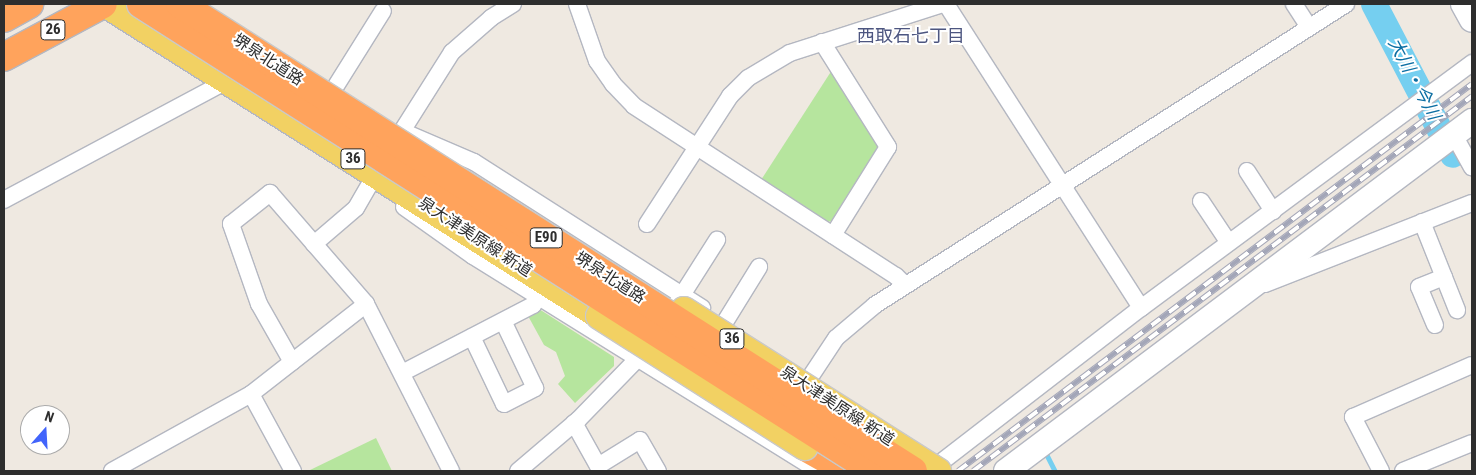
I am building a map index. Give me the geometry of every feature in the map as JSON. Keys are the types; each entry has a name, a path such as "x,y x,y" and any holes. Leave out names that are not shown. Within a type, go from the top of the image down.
{"highway":[{"name":"26","path":"4,18 29,4"},
{"name":"26","path":"4,57 104,4"},
{"name":"堺泉北道路","path":"142,4 874,471"},
{"name":"堺泉北道路","path":"180,4 913,471"},
{"path":"836,406 935,468"},
{"path":"805,447 848,471"}],"main road":[{"name":"泉大津美原線 新道","path":"104,4 317,136 844,471"},
{"name":"泉大津美原線 新道","path":"205,4 334,88 836,406"}],"street":[{"path":"513,4 491,18 452,52 402,131 474,162 810,376 935,468 1141,308 1472,64"},
{"path":"577,4 597,61 613,84 658,124 833,235 896,276 906,285"},
{"path":"647,224 730,96 748,78 790,52 945,4 1141,308"},
{"path":"1294,4 1309,27"},
{"path":"769,440 836,338 854,320 1061,185 1346,4"},
{"path":"1463,4 1472,20"},
{"path":"334,88 357,38 383,11"},
{"path":"822,42 888,147 833,235"},
{"path":"4,200 227,81"},
{"path":"1006,471 1456,133 1472,167"},
{"path":"317,136 370,184 473,256 640,358 818,471"},
{"path":"1247,172 1273,211"},
{"path":"314,244 356,208 370,184"},
{"path":"292,362 259,304 231,224 270,193 366,304 451,471"},
{"path":"1201,201 1229,243"},
{"path":"1248,291 1472,203"},
{"path":"1422,222 1457,310"},
{"path":"518,471 574,423 640,358 717,240"},
{"path":"725,322 759,267"},
{"path":"1435,325 1419,287 1444,277"},
{"path":"402,373 533,305 539,296"},
{"path":"112,471 251,394 366,304"},
{"path":"472,337 504,404 535,388 503,321"},
{"path":"1381,471 1353,417 1472,365"},
{"path":"251,394 293,471"},
{"path":"574,423 598,466 640,440 658,471"},
{"path":"1403,471 1472,443"}],"green space":[{"path":"832,70 878,140 879,153 837,220 827,222 761,180"},
{"path":"539,309 614,357 614,366 575,403 558,384 565,376 556,352 544,345 527,314"},
{"path":"376,438 392,471 308,471"}],"waterway":[{"name":"大川・今川","path":"1374,4 1453,155"},
{"path":"1047,455 1055,471"}],"railway":[{"path":"958,471 1472,84"},
{"path":"973,471 1472,96"}],"district":[{"name":"西取石七丁目","path":"911,36"}]}
